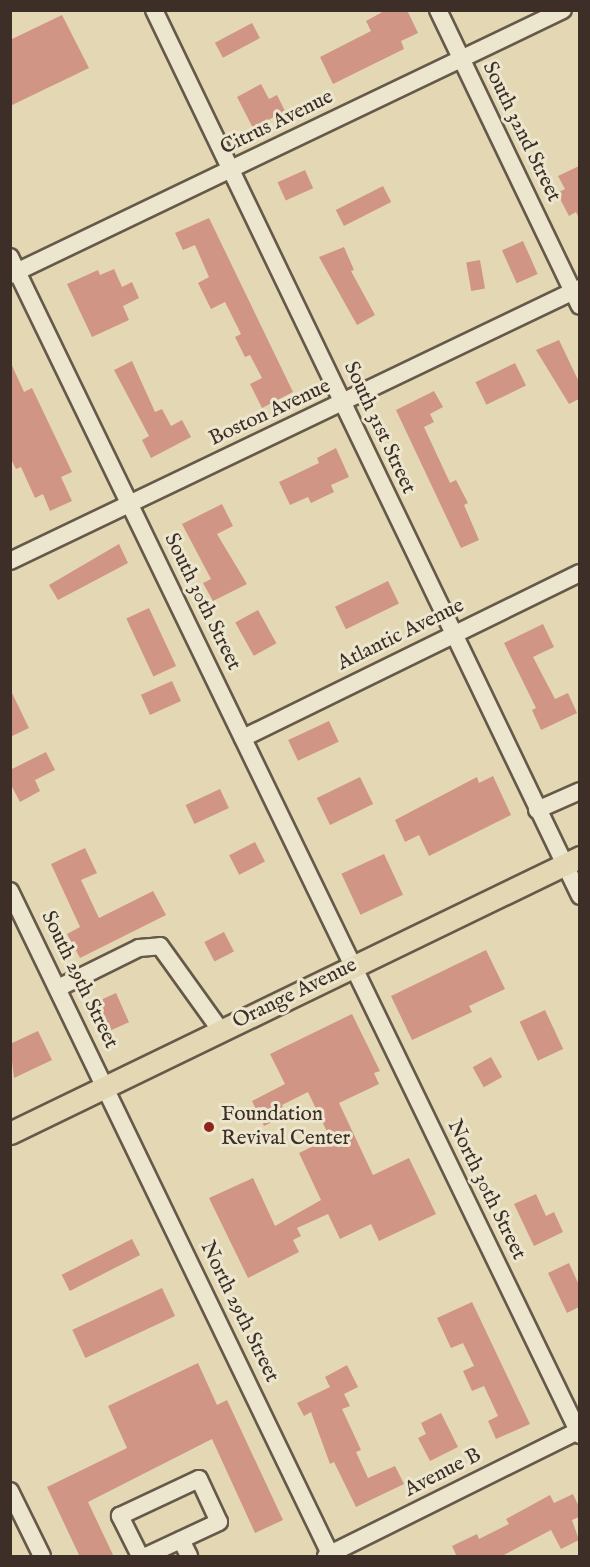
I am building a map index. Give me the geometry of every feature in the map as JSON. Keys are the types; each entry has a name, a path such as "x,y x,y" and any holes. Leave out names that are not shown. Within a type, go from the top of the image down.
{"main road":[{"name":"Orange Avenue","path":"10,1133 572,861"}],"street":[{"name":"South 31st Street","path":"154,10 537,810 572,861 579,896"},
{"name":"South 32nd Street","path":"438,10 577,295"},
{"name":"Citrus Avenue","path":"13,268 230,171 563,10"},
{"name":"South 30th Street","path":"13,268 353,966"},
{"name":"Boston Avenue","path":"10,561 577,295"},
{"name":"Atlantic Avenue","path":"243,738 579,573"},
{"path":"537,810 579,792"},
{"name":"South 29th Street","path":"10,891 107,1088"},
{"path":"58,988 140,948 160,946 221,1031"},
{"name":"North 30th Street","path":"353,966 579,1432"},
{"name":"North 29th Street","path":"107,1088 329,1556"},
{"name":"Avenue B","path":"329,1556 579,1432"},
{"path":"140,1557 120,1516 199,1479 219,1521 146,1557"},
{"path":"10,1491 42,1557"},
{"path":"181,1540 189,1557"}],"building":[{"path":"386,10 407,10 418,33 401,41 404,49 333,84 320,57 371,31 366,21"},
{"path":"62,15 89,68 10,106 10,40"},
{"path":"252,23 260,38 223,58 215,43"},
{"path":"261,84 269,99 277,95 285,111 253,128 237,97"},
{"path":"579,166 579,218 576,212 569,216 557,193 565,189 558,176"},
{"path":"305,170 313,188 286,200 278,182"},
{"path":"383,186 391,202 344,226 336,210"},
{"path":"209,218 293,392 262,408 250,384 262,378 250,355 245,357 235,337 241,334 225,302 211,309 198,283 209,277 195,245 183,250 175,233"},
{"path":"523,241 538,274 517,283 502,250"},
{"path":"344,247 354,270 351,271 375,315 357,325 319,257"},
{"path":"480,260 485,289 471,291 466,262"},
{"path":"114,269 122,287 132,282 139,298 123,306 129,320 92,337 67,284 98,270 100,275"},
{"path":"559,340 579,382 579,399 569,404 536,350"},
{"path":"10,361 24,392 32,388 72,472 61,477 72,501 50,511 43,494 35,498 21,467 16,469 10,457"},
{"path":"132,361 155,412 162,409 171,426 182,420 191,437 151,458 142,440 149,436 114,370"},
{"path":"515,363 526,385 486,405 475,382"},
{"path":"434,391 443,407 430,414 434,422 424,427 450,483 456,480 468,503 464,505 479,540 461,548 396,410"},
{"path":"336,448 349,477 331,485 334,492 311,503 308,497 290,505 279,482 319,463 317,458"},
{"path":"222,504 233,526 217,534 247,584 213,601 203,583 211,579 182,524"},
{"path":"119,544 128,563 58,600 49,585"},
{"path":"388,581 399,603 346,629 335,607"},
{"path":"149,608 176,666 153,677 126,619"},
{"path":"258,610 276,643 254,656 235,623"},
{"path":"543,624 554,647 533,657 555,699 568,693 577,713 541,730 532,710 536,708 504,643"},
{"path":"172,681 181,701 150,715 141,695"},
{"path":"10,689 29,728 10,737"},
{"path":"329,721 339,742 298,761 288,740"},
{"path":"46,752 55,770 35,780 40,791 20,802 10,783 10,770"},
{"path":"493,776 511,815 429,856 419,835 405,842 395,820 477,777 479,783"},
{"path":"360,777 373,804 330,825 317,798"},
{"path":"220,789 229,808 194,824 186,805"},
{"path":"255,842 265,862 239,875 229,855"},
{"path":"85,848 97,873 81,880 99,918 153,891 166,915 80,958 67,934 80,927 51,864"},
{"path":"384,854 403,895 360,915 341,874"},
{"path":"224,932 234,952 214,962 204,942"},
{"path":"486,950 505,989 469,1006 472,1012 412,1040 391,996"},
{"path":"116,993 129,1022 111,1030 98,1001"},
{"path":"545,1010 563,1049 538,1061 520,1022"},
{"path":"352,1014 380,1071 374,1073 379,1084 339,1103 373,1175 409,1158 436,1214 379,1241 371,1224 340,1239 328,1214 297,1228 301,1236 293,1240 299,1252 248,1278 209,1198 253,1178 275,1226 321,1200 299,1153 330,1138 308,1092 282,1105 287,1115 264,1126 252,1101 285,1084 270,1054"},
{"path":"38,1031 52,1060 14,1078 10,1044"},
{"path":"491,1057 502,1077 484,1087 473,1067"},
{"path":"536,1194 546,1216 554,1212 563,1232 534,1246 514,1204"},
{"path":"132,1239 140,1255 70,1291 62,1275"},
{"path":"569,1263 579,1285 579,1307 567,1313 548,1273"},
{"path":"162,1288 175,1316 85,1358 72,1330"},
{"path":"472,1302 530,1424 496,1439 488,1421 498,1416 484,1386 472,1391 463,1371 474,1366 463,1343 451,1348 437,1318"},
{"path":"198,1363 217,1405 227,1400 283,1520 255,1533 212,1439 88,1502 114,1557 80,1557 47,1487 127,1448 108,1406"},
{"path":"347,1365 358,1387 344,1394 350,1406 342,1409 361,1450 356,1452 368,1478 395,1466 404,1484 356,1507 334,1462 330,1464 311,1412 304,1416 297,1403 330,1387 325,1377"},
{"path":"441,1413 458,1447 430,1461 418,1438 426,1434 421,1423"},
{"path":"573,1494 579,1507 579,1517 572,1520 579,1540 561,1549 551,1530 500,1557 457,1557 452,1546 477,1534 479,1539 509,1524 506,1519 550,1495 554,1503"}],"place":[{"name":"Foundation Revival Center","path":"209,1127"}]}
